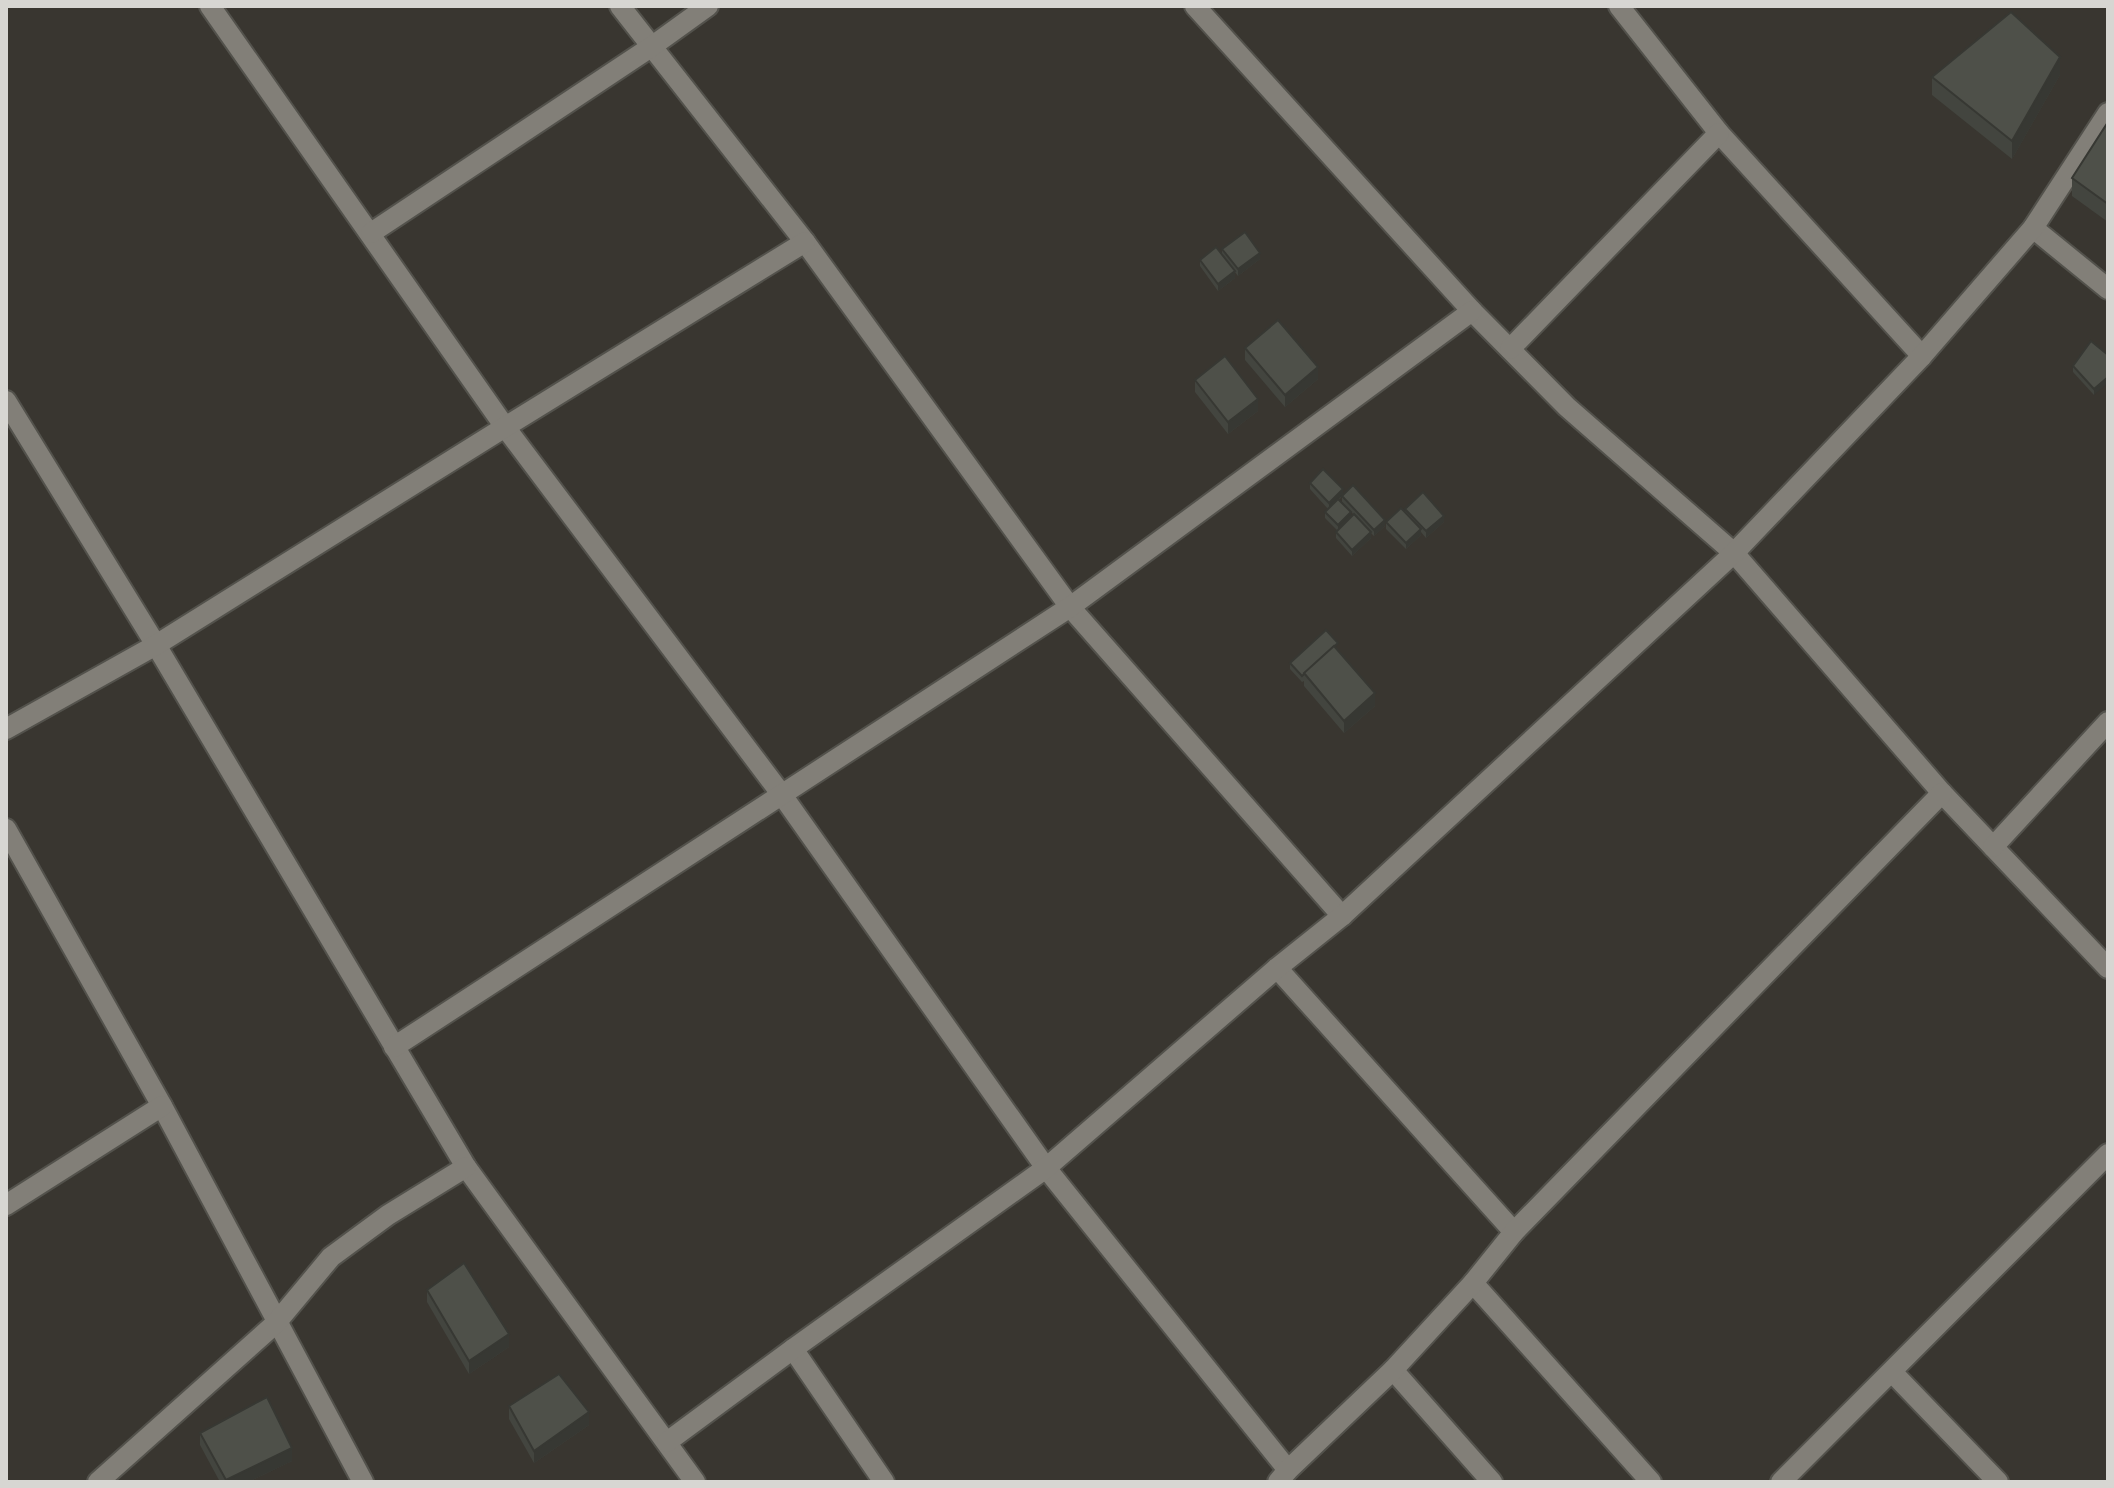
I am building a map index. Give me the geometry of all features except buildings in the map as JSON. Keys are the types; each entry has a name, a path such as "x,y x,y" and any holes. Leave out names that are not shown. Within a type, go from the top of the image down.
{"street":[{"path":"210,6 505,427 782,795 1046,1168 1283,1476 1393,1370 1473,1283 1514,1232 1942,793"},
{"path":"620,6 805,242 1070,607 1342,916"},
{"path":"371,233 708,6"},
{"path":"1195,6 1472,311 1567,407 1734,553 1942,793 2108,968"},
{"path":"1619,6 1719,133 1922,356"},
{"path":"667,1442 1046,1168 1277,968 1342,916 1734,553 1922,356 2033,228 2108,113"},
{"path":"1510,349 1719,133"},
{"path":"2033,228 2108,289"},
{"path":"6,729 156,645 805,242"},
{"path":"394,1047 1070,607 1472,311"},
{"path":"8,409 156,645 466,1167 695,1482"},
{"path":"1993,847 2108,722"},
{"path":"6,829 162,1106 363,1482"},
{"path":"1277,968 1514,1232"},
{"path":"6,1205 162,1106"},
{"path":"1781,1482 2108,1154"},
{"path":"98,1482 276,1323 331,1257 388,1215 466,1167"},
{"path":"1473,1283 1644,1479"},
{"path":"793,1349 884,1482"},
{"path":"1393,1370 1492,1482"},
{"path":"1892,1372 1998,1482"}]}
